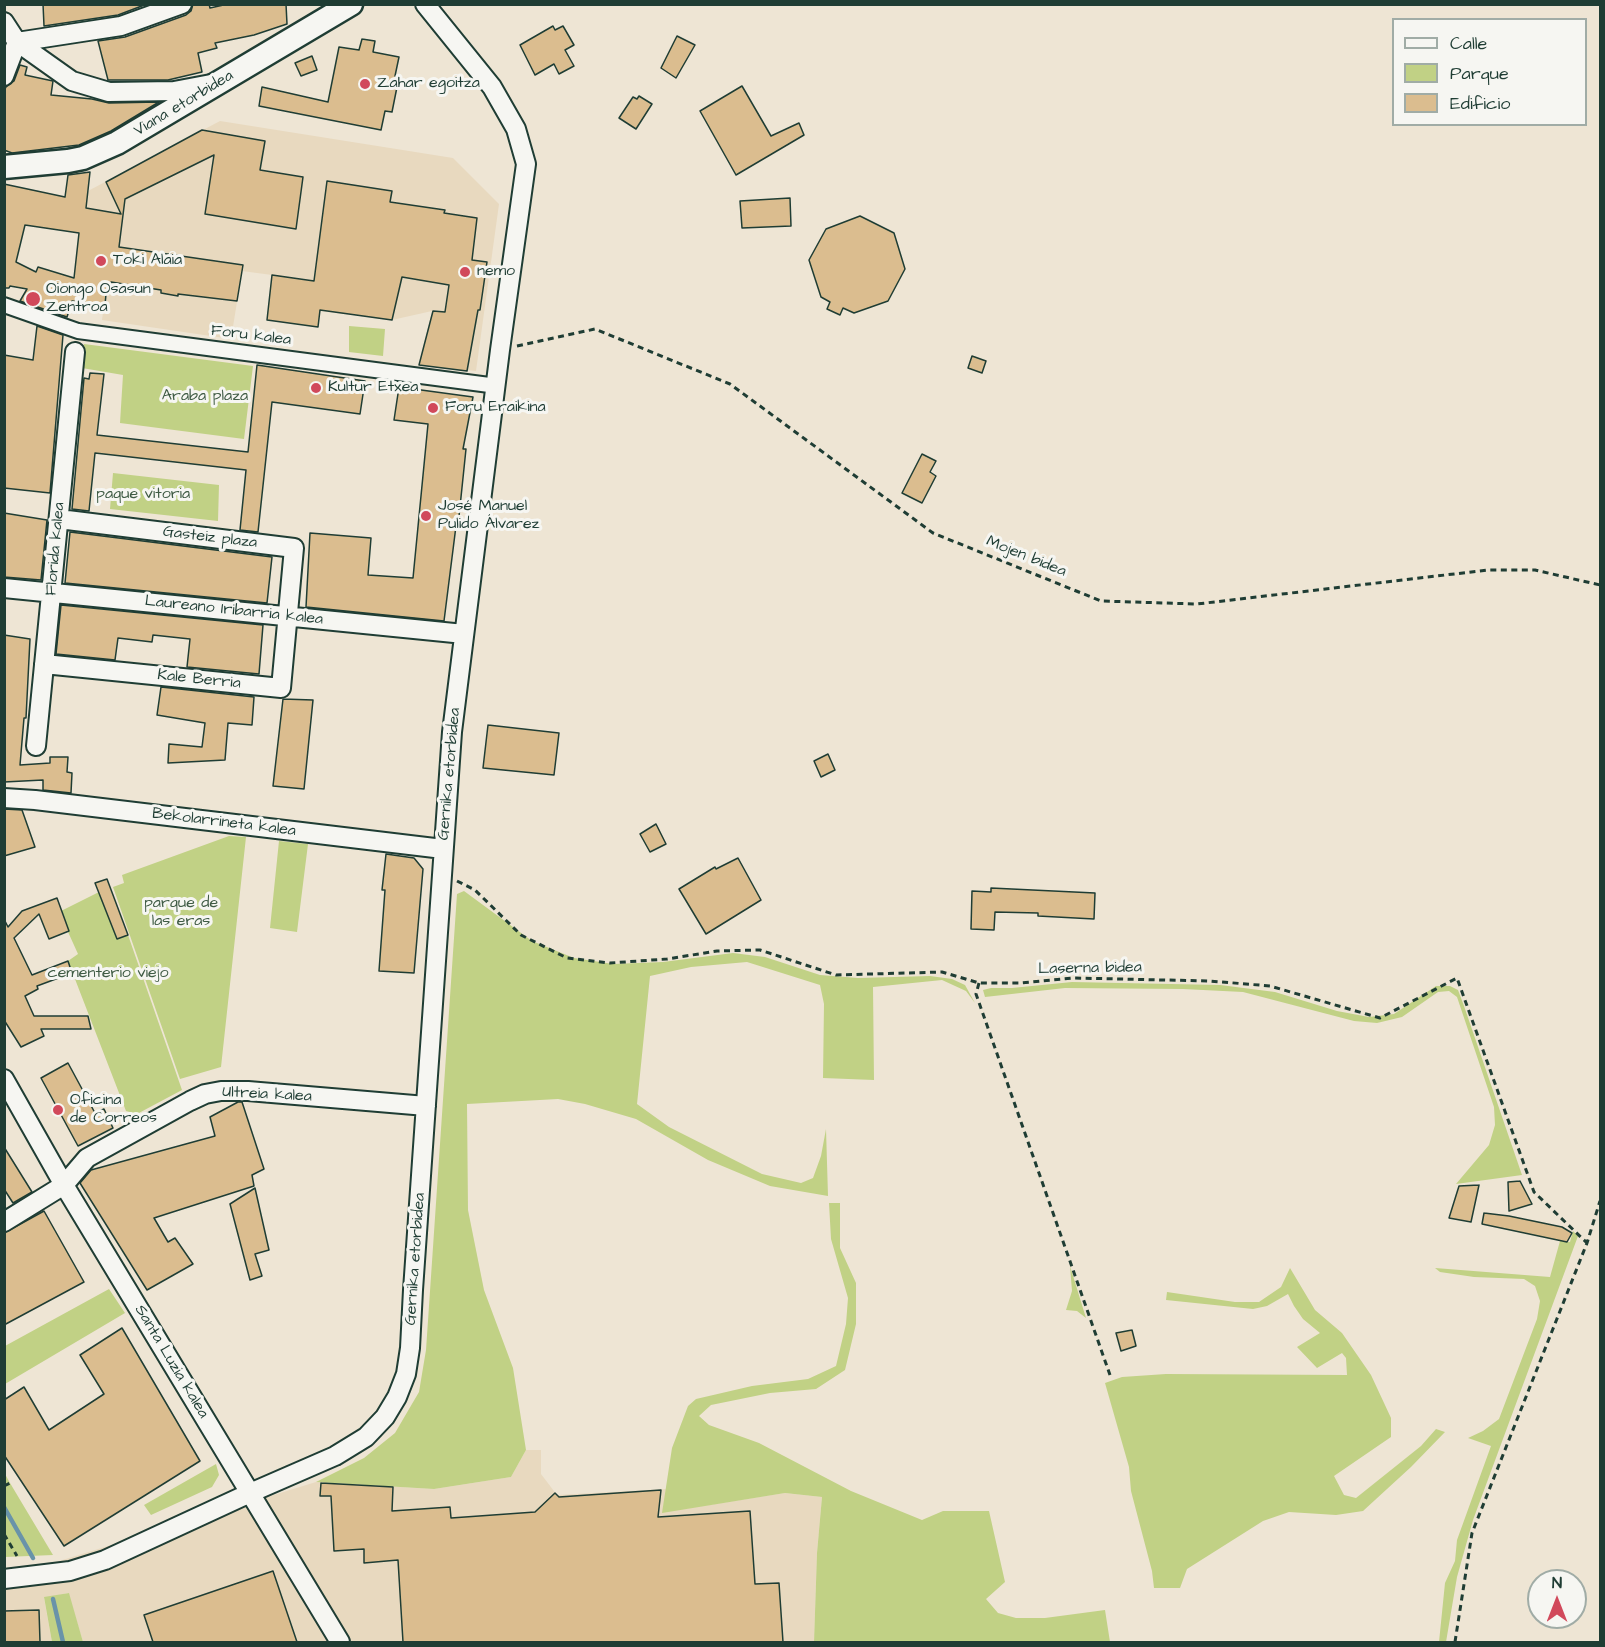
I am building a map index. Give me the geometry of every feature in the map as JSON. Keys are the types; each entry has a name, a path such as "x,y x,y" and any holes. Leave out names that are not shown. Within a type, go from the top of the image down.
{"street":[{"path":"17,42 121,26 182,4"},
{"name":"Viana etorbidea","path":"4,167 47,164 83,158 117,143 351,4"},
{"name":"Gernika etorbidea","path":"4,1579 70,1571 105,1560 335,1456 366,1437 385,1417 397,1397 406,1374 410,1348 412,1290 452,732 526,164 516,129 492,87 425,4"},
{"path":"4,22 17,42 72,81 109,92 174,91 218,83"},
{"path":"4,75 17,42"},
{"name":"Foru kalea","path":"4,305 78,331 497,386"},
{"name":"Florida kalea","path":"36,746 75,352"},
{"name":"Gasteiz plaza","path":"59,519 294,548 287,616"},
{"name":"Laureano Iribarria kalea","path":"4,588 464,634"},
{"name":"Kale Berria","path":"45,664 281,688 287,616"},
{"name":"Bekolarrineta kalea","path":"4,798 46,801 443,849"},
{"name":"Santa Luzia kalea","path":"4,1079 64,1185 340,1642"},
{"name":"Ultreia kalea","path":"4,1222 64,1185 87,1158 190,1101 221,1091 248,1091 426,1106"}],"path":[{"name":"Mojen bidea","path":"500,350 595,329 730,384 933,533 1101,601 1197,604 1488,570 1535,570 1600,585"},
{"name":"Laserna bidea","path":"442,874 475,890 521,935 567,958 610,963 667,959 717,951 760,950 836,975 942,972 979,982 1074,978 1230,983 1270,987 1380,1018 1457,978 1534,1192 1587,1243"},
{"path":"979,982 976,993 1110,1375"},
{"path":"1455,1642 1472,1533 1587,1243 1600,1201"},
{"path":"4,1486 10,1483"},
{"path":"4,1534 17,1556"}],"shaded area":[{"path":"220,121 453,158 499,204 476,371 419,365 432,311 392,320 320,311 318,327 267,320 272,275 242,271 231,339 102,320 104,305 72,301 79,233 88,191"},
{"path":"526,1450 541,1450 541,1474 557,1495 666,1489 663,1512 785,1493 822,1497 817,1553 814,1642 83,1642 68,1593 44,1598 52,1642 5,1642 5,1568 43,1566 316,1482 434,1489 511,1477"}],"green space":[{"path":"349,326 385,329 383,356 349,352"},
{"name":"Araba plaza","path":"84,344 253,366 244,439 120,423 123,375 82,368"},
{"name":"paque vitoria","path":"113,473 219,485 218,521 110,509"},
{"name":"parque de las eras","path":"229,836 246,837 221,1067 180,1079 113,887 124,883 122,875"},
{"path":"279,841 308,844 297,932 270,928"},
{"path":"464,891 532,941 574,958 613,964 663,962 733,953 765,957 820,975 858,978 930,976 952,979 965,985 975,1003 966,991 942,980 873,987 874,1080 823,1078 824,1004 820,985 747,962 691,967 650,976 637,1104 669,1127 762,1174 801,1183 813,1178 821,1156 826,1129 828,1196 770,1186 708,1160 636,1119 585,1104 558,1099 467,1104 468,1210 484,1290 513,1368 526,1450 511,1477 434,1489 316,1482 364,1458 395,1433 419,1392 426,1350 457,894"},
{"name":"cementerio viejo","path":"99,892 117,939 128,935 182,1090 137,1114 126,1111 68,961 78,954 59,912"},
{"path":"1072,982 1220,985 1275,992 1337,1011 1369,1017 1394,1014 1436,986 1450,986 1458,990 1522,1175 1456,1184 1489,1145 1495,1125 1494,1107 1457,997 1449,991 1438,992 1402,1017 1377,1023 1354,1021 1243,992 1065,988 985,997 983,990"},
{"path":"829,1203 840,1203 840,1248 856,1283 856,1324 845,1370 816,1389 770,1393 711,1405 699,1416 709,1425 759,1443 851,1491 922,1520 943,1511 989,1511 1005,1582 986,1599 998,1613 1016,1618 1045,1618 1105,1610 1110,1642 814,1642 817,1553 822,1497 785,1493 662,1513 672,1448 688,1406 696,1399 752,1386 808,1379 836,1366 846,1324 848,1298 831,1239"},
{"path":"1573,1231 1578,1236 1473,1520 1457,1577 1446,1642 1439,1642 1445,1583 1455,1561 1457,1540 1491,1446 1468,1438 1483,1431 1499,1419 1537,1319 1540,1301 1535,1286 1524,1279 1474,1277 1440,1272 1435,1268 1550,1277 1560,1241 1570,1242"},
{"path":"1070,1266 1086,1318 1077,1311 1066,1310 1072,1291"},
{"path":"1290,1268 1315,1310 1342,1333 1371,1375 1391,1418 1391,1437 1334,1476 1344,1495 1356,1498 1421,1446 1436,1429 1445,1432 1363,1511 1336,1515 1289,1512 1263,1521 1187,1569 1180,1588 1154,1588 1152,1571 1131,1491 1129,1467 1105,1383 1122,1377 1166,1374 1347,1375 1346,1358 1342,1353 1317,1368 1297,1347 1320,1333 1303,1319 1288,1294 1267,1306 1253,1309 1166,1300 1167,1292 1235,1302 1259,1302 1281,1287"},
{"path":"109,1289 125,1313 5,1384 5,1346"},
{"path":"216,1464 219,1475 212,1487 151,1515 144,1505"},
{"path":"5,1474 10,1483 53,1555 5,1557"},
{"path":"69,1593 83,1642 52,1642 44,1597"}],"building":[{"path":"43,4 147,4 118,15 44,26"},
{"path":"193,4 209,4 210,8 228,4 286,4 287,24 254,35 215,43 217,48 198,53 202,72 168,80 108,80 98,41 125,37 186,15 191,11"},
{"path":"553,26 555,30 563,26 574,45 565,50 574,66 559,74 554,64 535,75 520,45"},
{"path":"677,36 695,45 676,78 661,68"},
{"name":"Zahar egoitza","path":"362,39 375,41 373,52 399,57 395,76 399,77 392,112 385,111 381,130 259,106 262,87 328,102 339,47 359,50"},
{"path":"312,56 317,70 301,76 295,63"},
{"path":"20,65 27,67 25,75 53,81 51,95 109,103 159,102 111,131 79,145 12,153 4,150 4,91 14,81"},
{"path":"742,86 771,136 799,123 804,135 736,175 700,111"},
{"path":"639,96 652,104 636,129 619,118 633,97 637,99"},
{"path":"202,130 265,141 260,170 303,177 296,229 205,214 214,155 125,199 119,247 243,265 237,301 178,294 178,296 161,293 161,290 111,282 109,294 106,294 105,305 72,301 67,317 20,301 27,289 10,286 4,288 4,184 65,197 68,175 90,172 86,208 121,214 106,182","holes":["25,225 79,233 74,278 38,267 36,272 16,262"]},
{"path":"327,181 392,191 390,202 445,210 444,213 477,218 472,260 487,262 467,371 419,365 433,311 445,312 449,285 402,277 392,320 320,310 318,327 267,320 272,275 314,281"},
{"path":"790,198 791,226 742,228 740,201"},
{"path":"860,216 894,233 905,269 888,301 854,313 843,308 840,315 827,309 830,302 821,297 809,260 826,229"},
{"path":"37,326 63,335 50,493 4,488 4,355 33,360"},
{"path":"972,356 986,361 982,373 968,368"},
{"path":"257,365 365,381 360,414 272,402 258,532 240,530 246,470 95,453 89,511 72,509 84,378 89,379 90,373 104,374 97,435 248,452"},
{"path":"399,387 473,397 463,449 466,449 458,526 456,526 444,621 306,607 310,533 371,538 368,575 413,578 428,424 394,420"},
{"path":"922,454 936,461 930,472 936,476 922,503 902,493"},
{"path":"4,513 47,520 41,580 4,577"},
{"path":"70,532 272,557 267,603 65,583"},
{"path":"61,605 263,625 259,674 187,667 190,639 153,635 152,642 118,638 115,660 56,654"},
{"path":"4,635 30,639 26,718 24,718 20,765 50,763 50,757 68,757 67,772 72,773 71,793 43,790 43,780 4,782"},
{"path":"161,687 254,697 252,725 228,723 225,760 168,763 169,744 202,747 205,723 157,715"},
{"path":"283,699 313,700 304,789 273,786"},
{"path":"488,725 559,733 554,775 483,768"},
{"path":"828,754 835,770 821,777 814,761"},
{"path":"4,809 22,810 35,847 4,856"},
{"path":"656,824 666,844 650,852 640,834"},
{"path":"386,854 414,858 423,869 414,973 379,971 385,890 382,890"},
{"path":"738,858 761,900 706,934 679,889 715,867 716,869"},
{"path":"107,879 128,935 117,939 95,883"},
{"path":"991,888 1095,893 1094,919 1038,916 1038,913 995,912 994,930 971,929 972,891 991,892"},
{"path":"57,898 69,931 49,939 39,914 14,938 32,975 68,961 72,973 37,986 38,989 25,996 34,1016 88,1016 91,1029 41,1029 44,1036 21,1047 4,1020 4,919 8,927 22,911"},
{"path":"68,1063 95,1113 104,1109 113,1128 78,1146 41,1078"},
{"path":"242,1102 264,1169 252,1175 254,1186 154,1218 168,1242 175,1238 193,1264 147,1290 80,1183 91,1170 215,1136 210,1117"},
{"path":"4,1147 32,1192 13,1203 4,1189"},
{"path":"1520,1181 1532,1204 1509,1211 1508,1182"},
{"path":"1479,1185 1471,1222 1449,1218 1459,1186"},
{"path":"255,1188 269,1250 255,1254 262,1276 250,1280 230,1204"},
{"path":"44,1211 84,1282 4,1325 4,1233"},
{"path":"1484,1213 1562,1227 1572,1233 1567,1242 1482,1224"},
{"path":"122,1328 200,1461 64,1546 4,1455 4,1400 24,1387 49,1430 104,1394 80,1355"},
{"path":"1132,1330 1136,1346 1121,1351 1116,1333"},
{"path":"321,1483 393,1487 392,1511 450,1507 451,1518 535,1512 555,1493 559,1497 661,1490 658,1517 750,1511 755,1584 779,1583 783,1642 403,1642 398,1560 364,1563 364,1549 334,1551 331,1496 320,1496"},
{"path":"273,1571 297,1642 153,1642 144,1615"},
{"path":"39,1610 40,1642 4,1642 4,1611"}],"waterway":[{"path":"4,1507 33,1558"},
{"path":"53,1599 63,1642"}],"place":[{"name":"Zahar egoitza","path":"365,84"},
{"name":"Toki Alaia","path":"101,261"},
{"name":"nemo","path":"465,272"},
{"name":"Oiongo Osasun Zentroa","path":"33,299"},
{"name":"Kultur Etxea","path":"316,388"},
{"name":"Foru Eraikina","path":"433,408"},
{"name":"José Manuel Pulido Álvarez","path":"426,516"},
{"name":"Oficina de Correos","path":"58,1110"}]}
